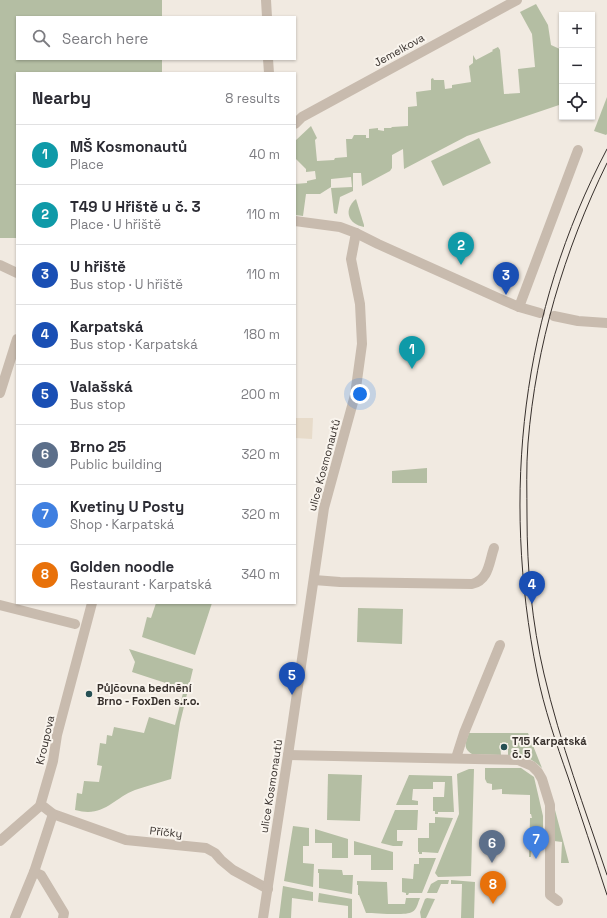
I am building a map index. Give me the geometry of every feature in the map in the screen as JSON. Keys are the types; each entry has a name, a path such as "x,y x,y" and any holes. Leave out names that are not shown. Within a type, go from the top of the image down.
{"street":[{"path":"266,0 267,16"},
{"name":"Jemelkova","path":"296,123 302,117 517,0"},
{"path":"268,60 269,72"},
{"path":"519,307 578,150"},
{"path":"296,221 340,228 356,233 519,307 540,313"},
{"name":"ulice Kosmonautů","path":"262,918 268,889 324,508 355,395 362,344 360,304 351,259 356,233"},
{"path":"0,265 16,273"},
{"path":"554,316 578,321 607,323"},
{"path":"0,393 16,342"},
{"path":"314,580 340,582 472,584 483,579 494,548"},
{"name":"Kroupova","path":"40,806 53,761 57,735 92,604"},
{"name":"Kroupova","path":"86,628 98,604"},
{"path":"0,605 76,624"},
{"path":"456,758 464,733 500,645"},
{"path":"288,755 518,760 532,766 542,779 550,805 550,894 558,901"},
{"path":"0,841 40,806"},
{"name":"Příčky","path":"40,806 53,814 126,840 206,848 215,853 233,870 268,889"},
{"path":"15,918 34,872 53,814"},
{"path":"34,872 41,875 64,913 63,918"}],"green space":[{"path":"0,0 162,0 162,16 16,16 16,60 162,60 162,72 16,72 16,238 0,238"},
{"path":"536,4 548,25 551,45 559,49 559,105 467,136 404,169 403,149 392,155 392,168 390,171 362,186 361,173 353,173 353,191 340,197 337,214 334,213 331,188 352,187 351,177 331,179 331,187 320,194 306,194 303,216 296,215 296,184 307,183 307,181 316,179 315,171 306,172 306,169 296,159 296,140 311,126 317,138 315,140 317,161 334,160 335,158 347,157 346,139 352,139 354,135 366,135 366,138 369,138 369,129 378,128 378,130 384,131 384,128 408,126 408,107 417,106 416,92 431,90 431,79 433,78 434,80 444,80 445,89 452,88 452,85 471,82 469,66 473,63 473,55 476,60 498,47 500,50 504,94 520,93 518,69 535,67 532,34 520,12"},
{"path":"607,97 607,134 606,135 594,131"},
{"path":"479,138 491,163 443,186 431,161"},
{"path":"356,199 364,227 354,223 349,216 352,203"},
{"path":"427,468 427,483 392,483 392,471"},
{"path":"156,604 212,604 195,655 142,637 147,617 151,618"},
{"path":"358,608 403,609 402,644 357,642"},
{"path":"129,649 193,669 180,723 171,779 135,790 101,810 85,812 75,810 77,793 82,794 84,781 99,782 102,766 97,765 100,743 106,744 107,735 112,736 114,727 144,733 149,717 175,725 184,689 132,672 135,662"},
{"path":"469,733 528,733 542,768 534,761 526,757 508,755 508,743 500,743 501,755 472,754 466,747"},
{"path":"485,768 521,768 534,777 543,816 543,830 532,830 531,860 531,857 529,857 530,818 532,818 530,814 530,795 502,794 502,789 492,790 492,784 487,783 485,779"},
{"path":"469,769 474,769 471,876 438,877 435,873 459,814 457,774"},
{"path":"328,774 362,775 360,821 327,820"},
{"path":"409,775 452,776 454,812 438,812 438,814 435,814 435,811 433,811 433,797 444,797 445,782 433,782 433,789 413,789 412,800 418,801 418,805 396,805"},
{"path":"395,810 418,810 417,830 397,830 397,841 403,841 402,846 393,846 381,843"},
{"path":"555,810 569,863 561,863 562,842 554,841"},
{"path":"435,817 453,818 438,853 422,852 422,854 419,854 418,838 429,838 429,823 435,823"},
{"path":"293,826 309,828 309,846 303,846 303,863 314,864 313,887 284,881"},
{"path":"315,829 348,839 348,858 332,858 332,843 315,843"},
{"path":"354,841 393,852 393,870 371,870 371,855 354,855"},
{"path":"419,858 436,858 422,893 409,893 406,895 406,893 402,892 402,878 413,879 414,864 419,864"},
{"path":"318,869 342,870 343,875 353,875 352,894 319,888"},
{"path":"438,880 449,880 448,884 441,884 437,893 427,893 431,884"},
{"path":"451,880 475,882 474,918 461,918 462,884 451,884"},
{"path":"357,881 387,882 388,904 405,904 406,898 420,898 415,910 409,913 366,913 358,895"},
{"path":"283,886 313,892 313,901 292,898 291,918 279,918"},
{"path":"319,893 352,899 352,918 348,918 348,906 318,902"},
{"path":"425,899 435,899 426,918 421,918 420,912"}],"shaded area":[{"path":"296,418 313,418 312,439 296,438"}],"tram line":[{"path":"607,149 578,211 555,274 538,339 526,405 521,472 521,539 526,606 537,673 551,725 607,895"},
{"path":"607,163 578,230 554,299 538,370 532,406 527,461 527,537 529,577 536,635 550,700 565,751 607,875"}],"place":[{"name":"T49 U Hřiště u č. 3","path":"461,265"},
{"name":"U hřiště","path":"506,295"},
{"name":"MŠ Kosmonautů","path":"412,369"},
{"name":"Karpatská","path":"532,604"},
{"name":"Půjčovna bednění Brno - FoxDen s.r.o.","path":"89,694"},
{"name":"Valašská","path":"292,695"},
{"name":"T15 Karpatská č. 5","path":"504,747"},
{"name":"Kvetiny U Posty","path":"536,859"},
{"name":"Brno 25","path":"492,863"},
{"name":"Golden noodle","path":"493,904"}]}
